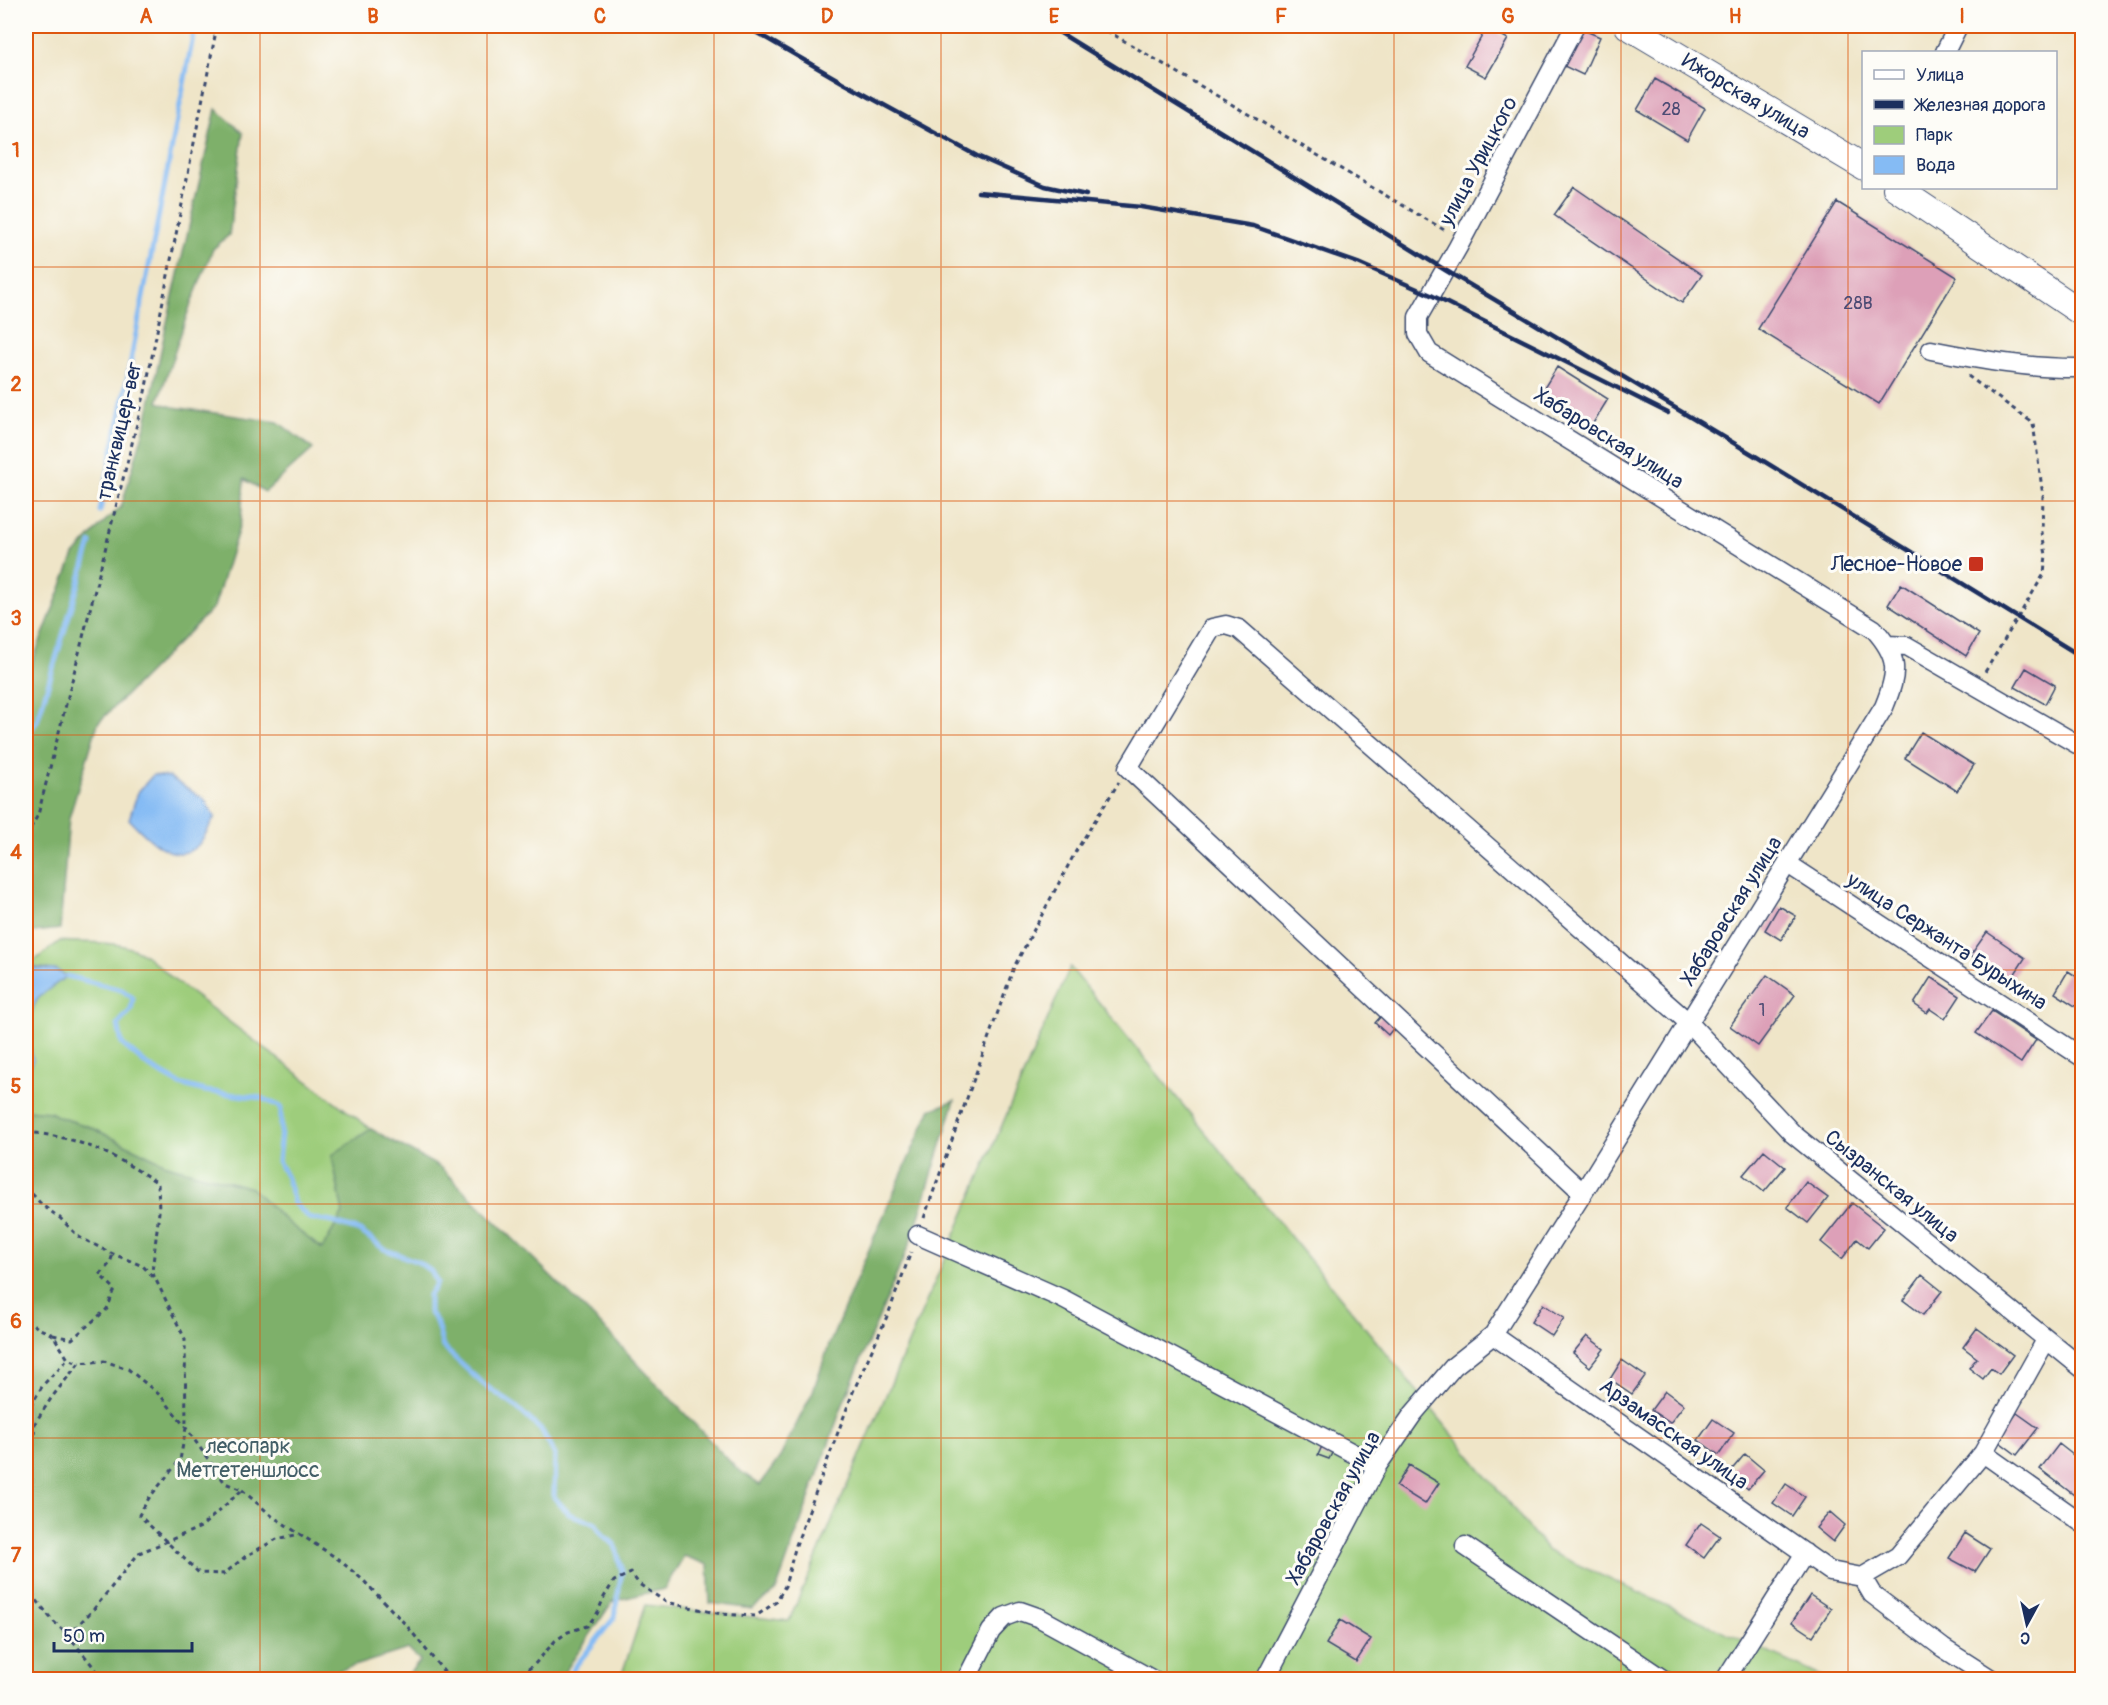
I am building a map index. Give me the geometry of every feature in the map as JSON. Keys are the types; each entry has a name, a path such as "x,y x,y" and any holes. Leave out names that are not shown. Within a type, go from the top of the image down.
{"street":[{"name":"улица Урицкого","path":"1418,317 1575,26"},
{"name":"Ижорская улица","path":"1628,26 1862,166"},
{"path":"1946,51 1958,26"},
{"path":"1897,189 2082,313"},
{"name":"Хабаровская улица","path":"1267,1679 1377,1466 1413,1414 1454,1366 1493,1335 1788,864 1884,707 1893,686 1894,663 1889,645 1874,629 1429,353 1418,334 1418,317"},
{"path":"1931,350 2057,369 2082,368"},
{"name":"Сызранская улица","path":"1128,768 1212,628 1226,625 1239,629 1688,1022 1793,1134 2082,1368"},
{"path":"1889,645 1906,646 2082,747"},
{"path":"1128,768 1583,1193"},
{"name":"улица Сержанта Бурыхина","path":"1788,864 2082,1057"},
{"path":"918,1235 1063,1299 1377,1466"},
{"name":"Арзамасская улица","path":"1493,1335 1830,1571 1862,1577"},
{"path":"1993,1680 1943,1648 1872,1594 1862,1577 1898,1556 1983,1453 2046,1341"},
{"path":"1983,1453 2082,1523"},
{"path":"1465,1546 1664,1680"},
{"path":"1725,1680 1805,1553"},
{"path":"966,1680 992,1631 1004,1617 1020,1611 1041,1618 1153,1680"}],"path":[{"name":"транквицер-вег","path":"26,836 38,815 145,392 217,26"},
{"path":"1099,26 1461,241"},
{"path":"1968,357 1968,377 2033,423 2043,496 2042,532 2046,555 2044,574 1976,686"},
{"path":"513,1680 534,1665 555,1641 568,1632 587,1626 597,1614 603,1597 614,1581 631,1573 639,1584 666,1602 721,1614 756,1616 776,1602 785,1586 796,1545 853,1392 889,1312 918,1235 1014,967 1076,850 1128,768"},
{"path":"26,1132 55,1135 96,1147 129,1164 158,1183 159,1212 152,1276 143,1266 79,1237 60,1218 42,1205 26,1187"},
{"path":"26,1319 38,1329 52,1335 72,1339 107,1309 115,1289 100,1275 113,1254"},
{"path":"152,1272 185,1339 186,1428 180,1460 149,1498 139,1515 200,1573 224,1574 246,1556 277,1539 300,1534"},
{"path":"52,1335 68,1359 79,1364 104,1361 128,1370 161,1396 225,1483 242,1490 272,1516 338,1558 363,1580 407,1626 445,1673 446,1680"},
{"path":"26,1414 43,1384 68,1359"},
{"path":"26,1457 34,1434 35,1423 52,1397 79,1364"},
{"path":"26,1438 34,1434"},
{"path":"68,1635 93,1610 139,1554 201,1527 242,1490"},
{"path":"26,1586 104,1680"}],"green space":[{"path":"216,109 243,133 229,235 213,249 189,309 158,402 173,407 278,422 313,449 265,492 244,479 241,521 214,607 98,723 69,818 60,929 26,933 26,678 74,555 121,507 146,423"},
{"path":"60,941 115,944 126,946 145,955 174,980 371,1129 332,1156 343,1213 322,1249 287,1222 251,1188 170,1166 90,1127 50,1112 26,1110 26,1074 33,1060 29,1037 33,1007 47,990 67,976 43,968 26,967"},
{"path":"1070,967 1548,1551 1827,1679 620,1680 645,1605 789,1621"},
{"name":"лесопарк Метгетеншлосс","path":"955,1100 914,1233 844,1401 776,1591 752,1609 710,1603 708,1565 684,1556 664,1589 613,1601 560,1679 404,1679 420,1661 408,1649 328,1674 321,1679 26,1680 26,1110 50,1112 90,1127 170,1166 251,1188 287,1222 322,1249 343,1213 332,1155 371,1129 441,1168 601,1325 736,1468 760,1485 780,1457 813,1391 829,1345 930,1110"}],"water":[{"path":"153,775 169,777 204,799 215,817 200,843 188,852 178,853 160,846 129,819 138,792"},
{"path":"26,968 56,970 67,976 43,993 33,1007 29,1030 33,1060 26,1074"}],"building":[{"path":"1487,27 1508,39 1486,77 1465,66"},
{"path":"1581,29 1600,37 1583,75 1564,66"},
{"path":"1655,79 1705,108 1687,140 1637,110"},
{"path":"1574,187 1702,275 1682,303 1554,215"},
{"path":"1837,202 1957,277 1879,404 1758,329"},
{"path":"1557,367 1608,399 1592,425 1541,393"},
{"path":"1901,584 1979,634 1966,656 1888,605"},
{"path":"2026,668 2055,685 2045,704 2015,687"},
{"path":"1921,732 1974,765 1957,791 1905,758"},
{"path":"1779,906 1796,916 1781,940 1765,930"},
{"path":"1987,932 2025,958 2009,983 1970,956"},
{"path":"2068,971 2082,980 2082,1000 2078,1008 2055,993"},
{"path":"1767,975 1795,995 1758,1046 1730,1026"},
{"path":"1931,977 1960,996 1945,1019 1930,1009 1927,1013 1914,1004"},
{"path":"1992,1011 2036,1040 2021,1063 1976,1033"},
{"path":"1383,1014 1396,1025 1388,1035 1375,1023"},
{"path":"1764,1150 1785,1167 1764,1192 1743,1175"},
{"path":"1806,1182 1828,1198 1808,1223 1787,1207"},
{"path":"1852,1203 1884,1228 1868,1248 1857,1239 1842,1259 1821,1242"},
{"path":"1922,1275 1942,1291 1923,1315 1903,1300"},
{"path":"1543,1304 1564,1318 1552,1336 1531,1322"},
{"path":"1977,1328 2013,1355 1999,1374 1991,1368 1983,1379 1969,1368 1977,1358 1963,1347"},
{"path":"1587,1336 1604,1349 1590,1367 1573,1353"},
{"path":"1622,1360 1645,1376 1632,1394 1610,1379"},
{"path":"1665,1391 1684,1405 1670,1423 1651,1410"},
{"path":"2017,1413 2038,1428 2017,1455 1997,1440"},
{"path":"1713,1419 1734,1433 1719,1455 1698,1440"},
{"path":"1323,1444 1334,1449 1329,1459 1318,1455"},
{"path":"2059,1444 2082,1462 2082,1493 2078,1498 2040,1469"},
{"path":"1745,1454 1764,1470 1748,1489 1729,1473"},
{"path":"1409,1465 1439,1483 1425,1504 1396,1486"},
{"path":"1786,1484 1805,1497 1792,1516 1773,1503"},
{"path":"1830,1512 1845,1525 1833,1542 1816,1528"},
{"path":"1701,1523 1720,1536 1704,1558 1686,1545"},
{"path":"1965,1533 1990,1549 1975,1572 1949,1558"},
{"path":"1810,1595 1831,1609 1813,1636 1792,1622"},
{"path":"1340,1620 1371,1639 1356,1662 1326,1644"}],"waterway":[{"path":"100,511 195,26"},
{"path":"26,736 37,721 91,543"},
{"path":"67,976 122,990 133,998 131,1010 118,1024 122,1044 148,1066 180,1084 205,1091 262,1098 281,1107 278,1161 287,1178 294,1203 309,1218 332,1222 360,1231 384,1249 418,1262 432,1272 437,1283 429,1295 429,1312 436,1321 443,1347 483,1384 515,1406 542,1431 555,1455 554,1497 569,1514 595,1523 603,1535 615,1545 622,1571 614,1618 574,1668 570,1680"}],"railway":[{"path":"745,26 977,156 1045,186 1086,195"},
{"path":"1049,26 2082,657"},
{"path":"978,192 1141,207 1253,226 1358,263 1431,295 1668,413"}],"place":[{"name":"Лесное-Новое","path":"1976,564"}]}
